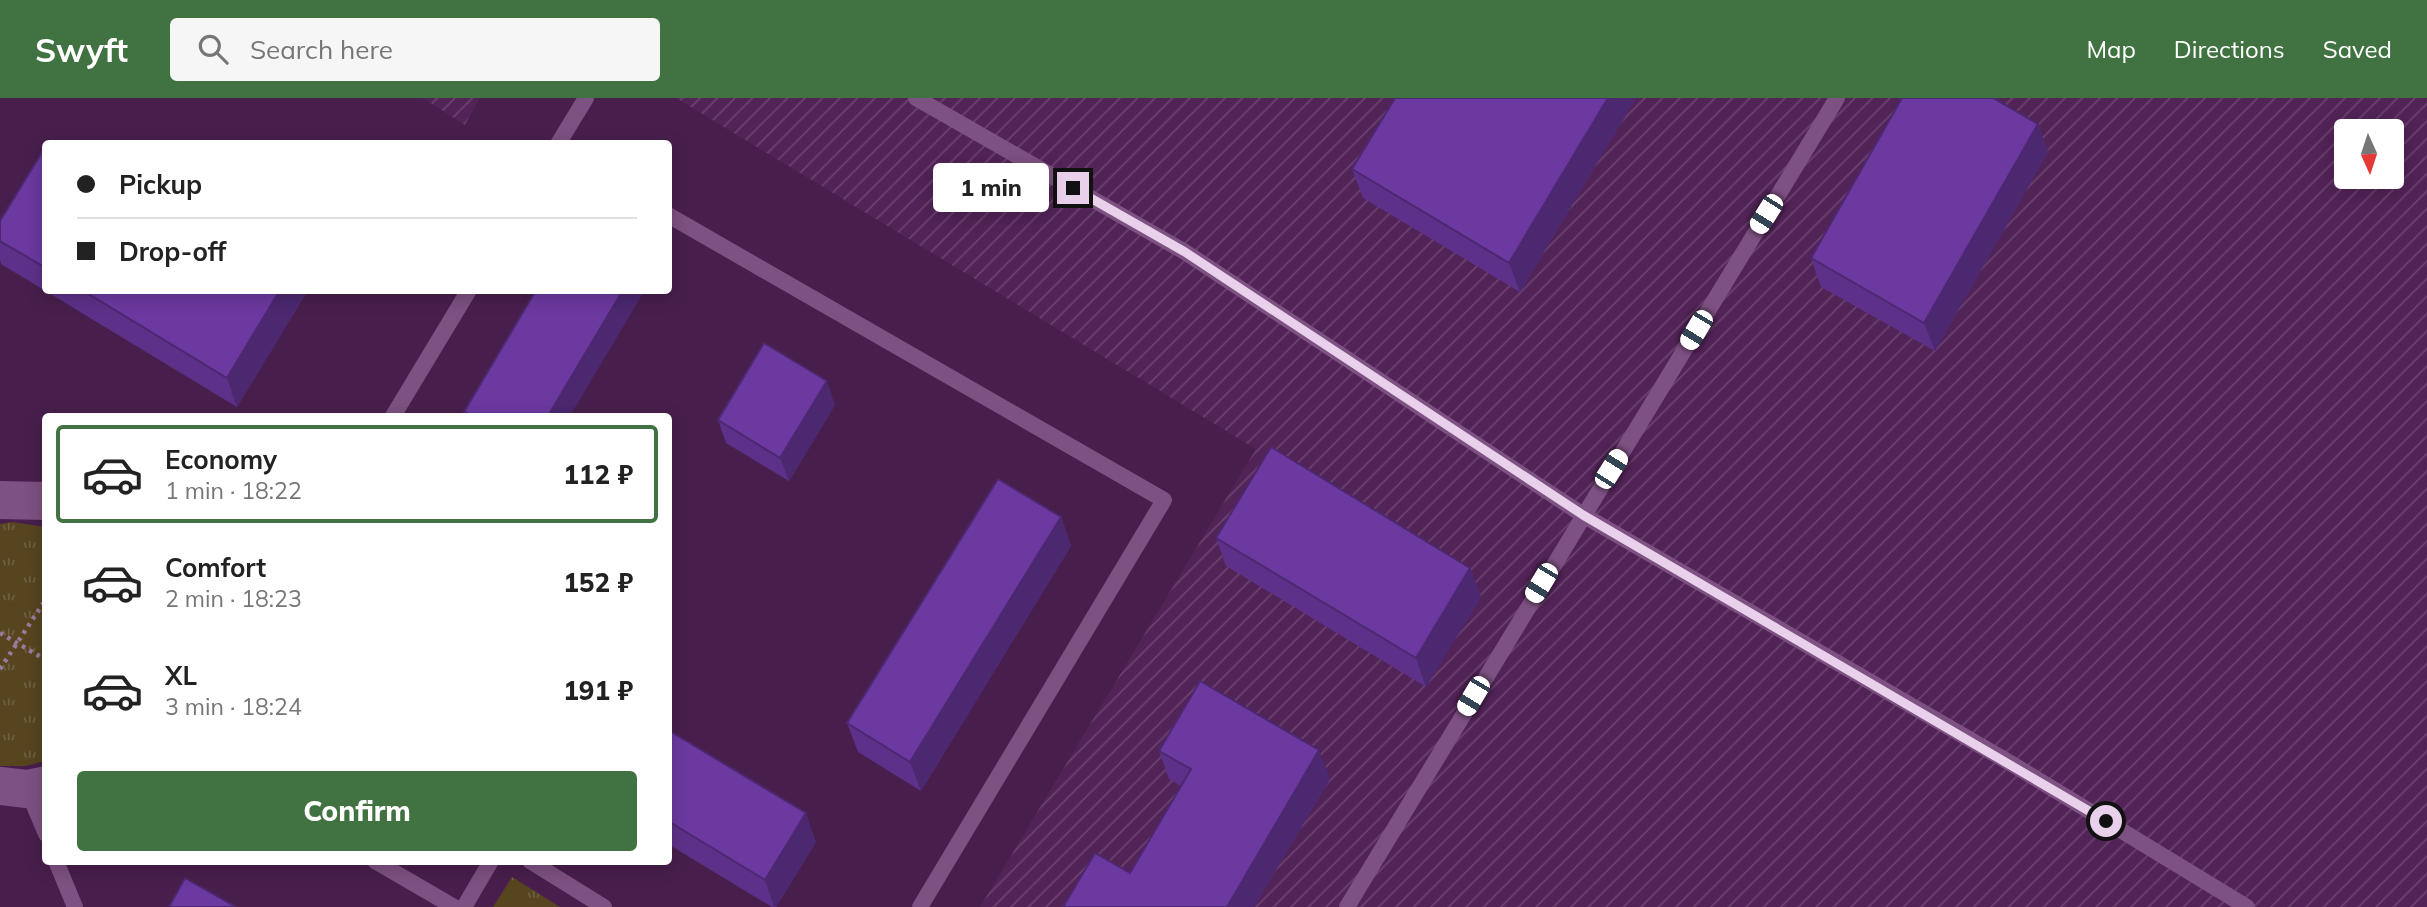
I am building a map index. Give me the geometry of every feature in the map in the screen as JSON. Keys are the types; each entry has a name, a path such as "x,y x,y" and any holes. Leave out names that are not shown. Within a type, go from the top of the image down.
{"street":[{"path":"0,499 42,500"}],"lane":[{"path":"560,140 586,98"},
{"path":"916,98 1185,252 1583,515 2012,764 2247,907"},
{"path":"1347,907 1837,98"},
{"path":"672,217 1164,500 920,907"},
{"path":"395,413 467,294"},
{"path":"24,787 42,825"},
{"path":"58,865 75,907"},
{"path":"382,865 454,907"},
{"path":"464,907 489,865"},
{"path":"536,865 604,907"}],"path":[{"path":"0,669 42,605"},
{"path":"0,633 42,658"}],"shaded area":[{"path":"423,98 480,98 465,125"},
{"path":"676,98 2427,98 2427,907 980,907 1256,449"}],"green space":[{"path":"12,522 42,527 42,762 25,766 0,766 0,524"},
{"path":"512,877 560,907 493,907"}],"building":[{"path":"1395,98 1608,98 1509,263 1352,169"},
{"path":"1902,98 1993,98 2038,124 1924,323 1811,258"},
{"path":"42,152 42,266 0,241 0,221"},
{"path":"89,294 278,294 227,378"},
{"path":"534,294 621,294 550,413 464,412"},
{"path":"764,343 827,381 780,458 718,420"},
{"path":"1271,447 1470,568 1416,658 1216,538"},
{"path":"998,479 1061,517 910,762 847,723"},
{"path":"1200,681 1319,750 1227,907 1063,907 1095,853 1130,873 1191,769 1159,751"},
{"path":"672,732 806,813 765,880 672,823"},
{"path":"185,878 236,907 169,907"}],"route":[{"path":"1073,188 1185,252 1583,515 2106,821"}]}
